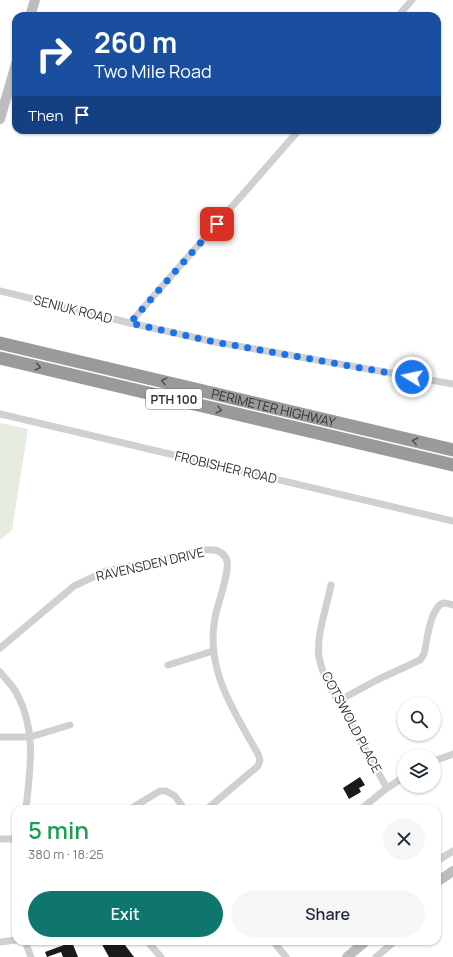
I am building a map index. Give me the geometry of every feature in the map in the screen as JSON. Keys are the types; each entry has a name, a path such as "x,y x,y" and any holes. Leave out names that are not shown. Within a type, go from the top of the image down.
{"highway":[{"name":"PERIMETER HIGHWAY","path":"0,343 453,450"},
{"name":"PERIMETER HIGHWAY","path":"0,358 453,465"}],"main road":[{"path":"31,12 35,0"},
{"path":"0,119 12,78"},
{"path":"441,879 453,871"},
{"path":"347,957 361,945"}],"street":[{"path":"402,12 412,0"},
{"path":"130,323 295,134"},
{"name":"SENIUK ROAD","path":"0,291 130,323 221,343 453,384"},
{"name":"FROBISHER ROAD","path":"0,414 453,521"},
{"name":"RAVENSDEN DRIVE","path":"0,648 74,586 88,578 106,571 216,549 227,561 227,570 215,618 213,630 213,652 220,680 228,701 260,760 258,766 212,805"},
{"name":"COTSWOLD PLACE","path":"331,585 321,631 319,657 322,668 338,701 387,788"},
{"path":"338,701 377,680 420,660 424,654 433,612 439,605 445,603 453,604"},
{"path":"168,666 213,652"},
{"path":"0,672 16,693 23,707 30,736 31,766 26,805"},
{"path":"0,737 30,736 70,725"},
{"path":"441,758 453,754"},
{"path":"366,805 397,782"},
{"path":"137,805 160,791 166,790 176,796 182,805"},
{"path":"0,839 12,839"},
{"path":"441,858 453,851"},
{"path":"0,942 12,940"},
{"path":"26,945 31,957"},
{"path":"150,945 161,957"},
{"path":"276,945 286,957"},
{"path":"376,957 390,945"}],"shaded area":[{"path":"0,423 28,429 12,530 0,540"}],"building":[{"path":"360,777 365,785 359,788 361,792 349,799 343,788"},
{"path":"64,945 73,945 78,957 63,957 61,952 47,957 45,952"},
{"path":"102,945 125,945 134,957 109,957"}],"route":[{"path":"217,224 130,323 215,342 412,377"}]}
